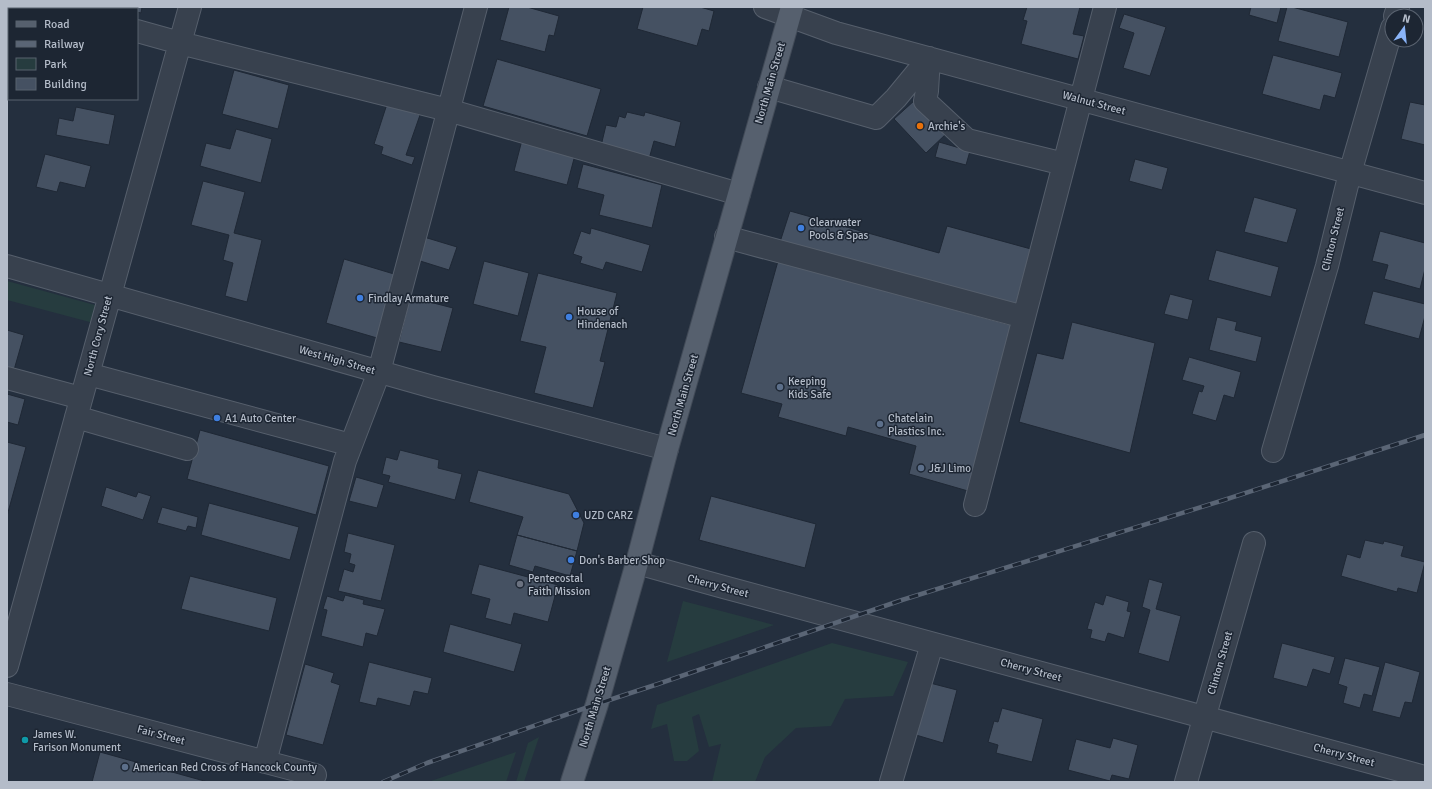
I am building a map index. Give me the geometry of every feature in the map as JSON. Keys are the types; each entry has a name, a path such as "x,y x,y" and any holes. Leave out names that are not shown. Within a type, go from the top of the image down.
{"main road":[{"name":"North Main Street","path":"572,782 599,696 637,563 726,237 791,12"}],"street":[{"name":"North Cory Street","path":"7,666 190,7"},
{"path":"265,762 345,461 379,372 476,7"},
{"name":"Walnut Street","path":"765,7 791,12 836,33 1425,193"},
{"path":"975,505 1105,7"},
{"path":"138,31 448,110 739,194"},
{"name":"Clinton Street","path":"1273,451 1327,266 1350,173 1386,48"},
{"path":"929,58 925,101 967,140 1064,164"},
{"path":"769,87 876,118 896,98 929,58"},
{"path":"726,237 1024,317"},
{"name":"West High Street","path":"7,266 379,372 667,449"},
{"path":"88,374 351,445"},
{"path":"7,378 187,449"},
{"name":"Clinton Street","path":"1186,782 1254,543"},
{"name":"Cherry Street","path":"637,563 1425,777"},
{"path":"891,782 932,644"},
{"name":"Fair Street","path":"7,694 315,775"}],"green space":[{"path":"7,281 106,308 101,325 7,300"},
{"path":"683,601 774,625 667,662"},
{"path":"832,643 908,662 893,696 845,699 831,726 796,728 765,757 755,782 712,782 721,744 709,747 699,714 692,717 699,751 687,761 674,761 667,724 651,729 657,705"},
{"path":"539,737 524,782 516,782 528,743"},
{"path":"516,752 506,782 428,782"}],"building":[{"path":"117,7 142,7 141,13 138,12 138,8"},
{"path":"509,7 527,7 559,16 554,36 549,35 545,52 500,40"},
{"path":"643,7 700,7 714,11 709,31 702,29 697,46 637,29"},
{"path":"1027,7 1080,7 1073,34 1084,36 1078,59 1021,44 1027,21 1023,20"},
{"path":"1251,7 1281,7 1277,23 1249,15"},
{"path":"1287,7 1348,22 1339,57 1278,41"},
{"path":"1124,14 1166,27 1150,76 1123,68 1134,33 1119,28"},
{"path":"1273,55 1342,73 1335,98 1324,95 1320,110 1262,94"},
{"path":"497,59 601,89 587,136 483,106"},
{"path":"234,70 289,85 278,129 222,114"},
{"name":"Archie's","path":"915,100 947,133 926,153 894,119"},
{"path":"1410,102 1425,105 1425,145 1401,139"},
{"path":"387,104 420,115 406,155 415,157 412,165 381,154 383,147 374,144"},
{"path":"76,107 115,115 109,145 56,135 59,118 73,121"},
{"path":"627,112 644,116 645,112 681,122 675,147 654,141 649,159 601,146 606,125 616,127 619,116 625,118"},
{"path":"236,129 272,139 261,183 200,166 206,143 230,149"},
{"path":"522,140 575,155 567,185 514,171"},
{"path":"939,142 970,151 966,165 935,157"},
{"path":"45,154 91,166 85,188 60,182 57,192 36,187"},
{"path":"1135,159 1168,168 1162,190 1129,181"},
{"path":"583,164 662,185 652,228 599,215 604,195 577,188"},
{"path":"203,181 245,192 234,233 262,240 247,302 225,296 233,263 223,260 229,235 191,225"},
{"path":"1254,197 1297,209 1287,243 1244,232"},
{"path":"790,211 939,253 947,226 1031,249 1015,308 780,242"},
{"path":"591,228 650,245 642,272 606,262 603,270 580,263 582,257 573,254 581,231 590,234"},
{"path":"1380,231 1425,243 1425,269 1420,289 1384,279 1388,265 1372,261"},
{"path":"424,237 457,247 449,270 417,260"},
{"path":"1216,250 1279,267 1271,297 1208,280"},
{"name":"Findlay Armature","path":"344,259 394,274 377,338 326,323"},
{"path":"484,261 529,273 518,316 473,304"},
{"path":"778,261 1014,326 968,491 909,474 916,446 848,427 846,436 778,417 782,404 741,393"},
{"name":"House of Hindenach","path":"538,273 617,293 600,361 605,362 593,408 534,393 546,347 520,341"},
{"path":"1373,291 1425,304 1425,316 1419,339 1364,324"},
{"path":"1170,294 1193,300 1188,320 1164,314"},
{"path":"410,297 453,308 441,352 399,342"},
{"path":"1217,317 1237,322 1235,330 1262,337 1256,362 1209,350"},
{"path":"1072,322 1155,343 1130,453 1019,422 1037,353 1063,359"},
{"path":"7,330 24,335 14,370 7,368"},
{"path":"1189,357 1241,372 1234,398 1224,395 1216,421 1192,414 1199,391 1202,392 1204,386 1182,380"},
{"path":"7,394 25,399 18,425 7,422"},
{"path":"200,430 329,466 316,515 187,479"},
{"path":"7,442 26,447 7,516"},
{"path":"400,450 439,460 438,468 462,474 455,500 388,482 390,476 382,474 386,457 397,460"},
{"path":"478,470 569,494 584,523 577,551 517,535 523,517 469,502"},
{"path":"356,477 384,485 377,508 349,501"},
{"path":"106,487 136,497 138,492 151,496 143,520 101,506"},
{"path":"711,496 816,524 805,568 699,540"},
{"path":"209,503 299,527 290,560 201,535"},
{"path":"162,507 198,517 196,528 188,526 186,531 157,523"},
{"path":"348,533 395,545 381,601 338,591 344,569 353,572 355,565 349,563 351,554 344,552"},
{"path":"517,535 577,551 570,576 535,566 533,572 509,565"},
{"path":"1365,540 1383,544 1384,541 1404,546 1401,556 1425,562 1417,593 1398,588 1397,592 1341,576 1347,554 1360,558"},
{"path":"479,564 558,585 548,622 514,613 511,625 485,618 490,599 471,594"},
{"path":"190,576 277,598 269,631 181,609"},
{"path":"1149,579 1163,583 1156,609 1181,616 1169,662 1138,653 1150,610 1142,607"},
{"path":"345,595 364,600 363,604 385,609 377,636 366,633 363,647 321,636 327,610 323,609 327,596 343,601"},
{"path":"1106,595 1129,602 1127,611 1131,612 1124,638 1108,633 1105,642 1090,638 1092,630 1087,629 1095,602 1103,605"},
{"path":"450,624 522,644 514,672 443,652"},
{"path":"1282,643 1335,657 1330,674 1313,669 1307,687 1273,678"},
{"path":"1345,658 1380,667 1372,696 1364,694 1360,708 1343,703 1347,687 1338,684"},
{"path":"369,662 432,678 428,694 414,691 410,706 378,698 376,706 359,702"},
{"path":"1385,662 1420,672 1412,703 1405,702 1400,718 1372,711"},
{"path":"305,664 334,673 331,682 340,685 323,745 286,735"},
{"path":"930,683 957,690 943,743 916,735"},
{"path":"1002,708 1043,719 1032,762 996,753 998,745 988,742 994,721 998,722"},
{"path":"1113,738 1138,745 1129,779 1112,775 1110,781 1068,770 1076,739 1110,748"},
{"name":"American Red Cross of Hancock County","path":"100,752 208,782 92,782"}],"railway":[{"path":"383,782 427,763 902,600 1224,500 1425,435"}],"place":[{"name":"Archie's","path":"920,126"},
{"name":"Clearwater Pools & Spas","path":"801,228"},
{"name":"Findlay Armature","path":"360,298"},
{"name":"House of Hindenach","path":"569,317"},
{"name":"Keeping Kids Safe","path":"780,387"},
{"name":"A1 Auto Center","path":"217,418"},
{"name":"Chatelain Plastics Inc.","path":"880,424"},
{"name":"J&J Limo","path":"921,468"},
{"name":"UZD CARZ","path":"576,515"},
{"name":"Don's Barber Shop","path":"571,560"},
{"name":"Pentecostal Faith Mission","path":"520,584"},
{"name":"James W. Farison Monument","path":"25,740"},
{"name":"American Red Cross of Hancock County","path":"125,767"}]}
